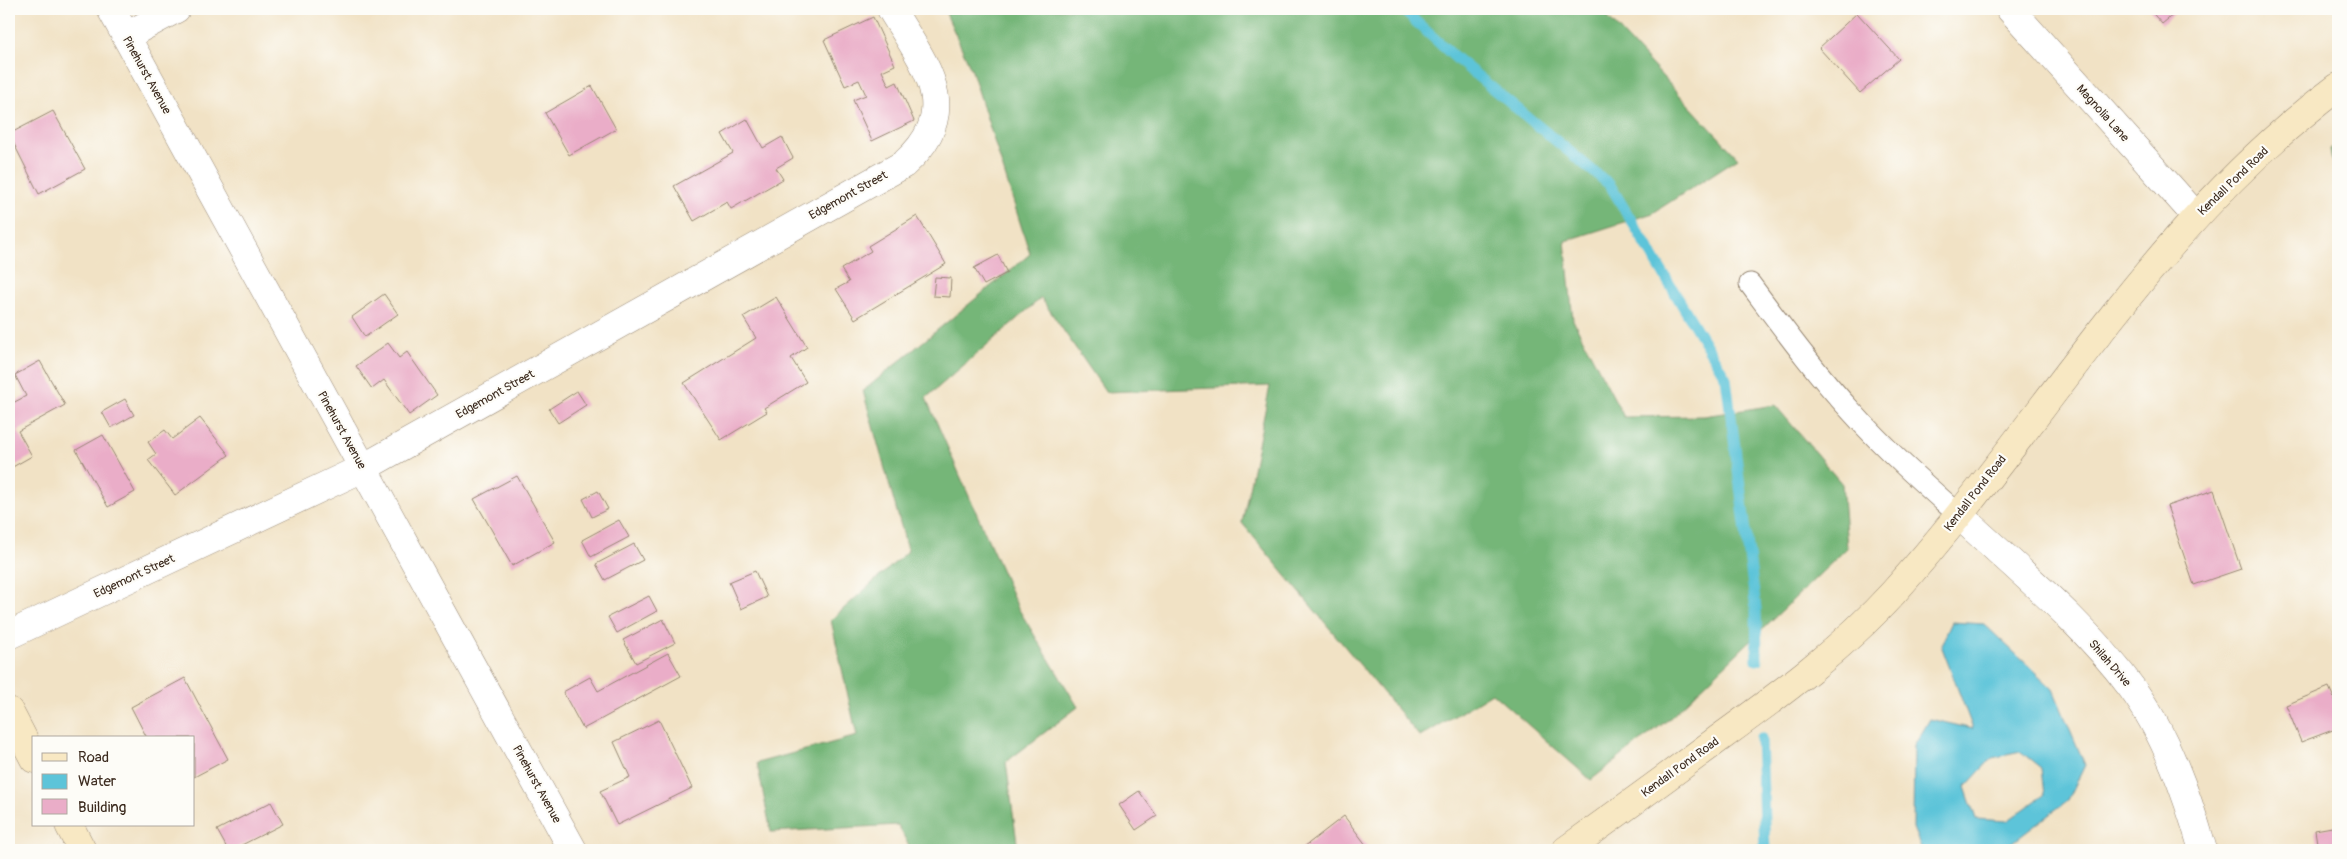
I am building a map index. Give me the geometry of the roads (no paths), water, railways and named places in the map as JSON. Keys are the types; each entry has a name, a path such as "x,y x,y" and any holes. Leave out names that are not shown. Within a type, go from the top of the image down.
{"street":[{"name":"Pinehurst Avenue","path":"111,9 573,850"},
{"path":"126,36 176,9"},
{"name":"Edgemont Street","path":"9,635 363,468 904,164 917,152 930,134 935,117 935,100 926,67 891,9"},
{"name":"Magnolia Lane","path":"2010,9 2196,216"},
{"name":"Kendall Pond Road","path":"1566,850 1746,719 1826,658 1892,594 1959,515 2113,314 2196,216 2298,116 2338,87"},
{"name":"Shilah Drive","path":"1959,515 2073,622 2106,656 2132,689 2156,730 2178,775 2203,850"},
{"path":"9,711 32,755"},
{"path":"70,826 82,850"}],"lane":[{"path":"1750,284 1800,350 1853,413 1910,470 1959,515"}],"water":[{"path":"1952,622 1984,624 2053,689 2085,765 2068,800 2003,850 1922,850 1913,828 1914,746 1930,719 1973,729 1941,645","holes":["2021,752 2041,768 2044,795 2007,821 1976,819 1965,787 1992,758"]}],"waterway":[{"path":"1402,9 1458,60 1610,185 1726,378 1756,609 1757,660"},
{"path":"1761,738 1765,850"}]}
